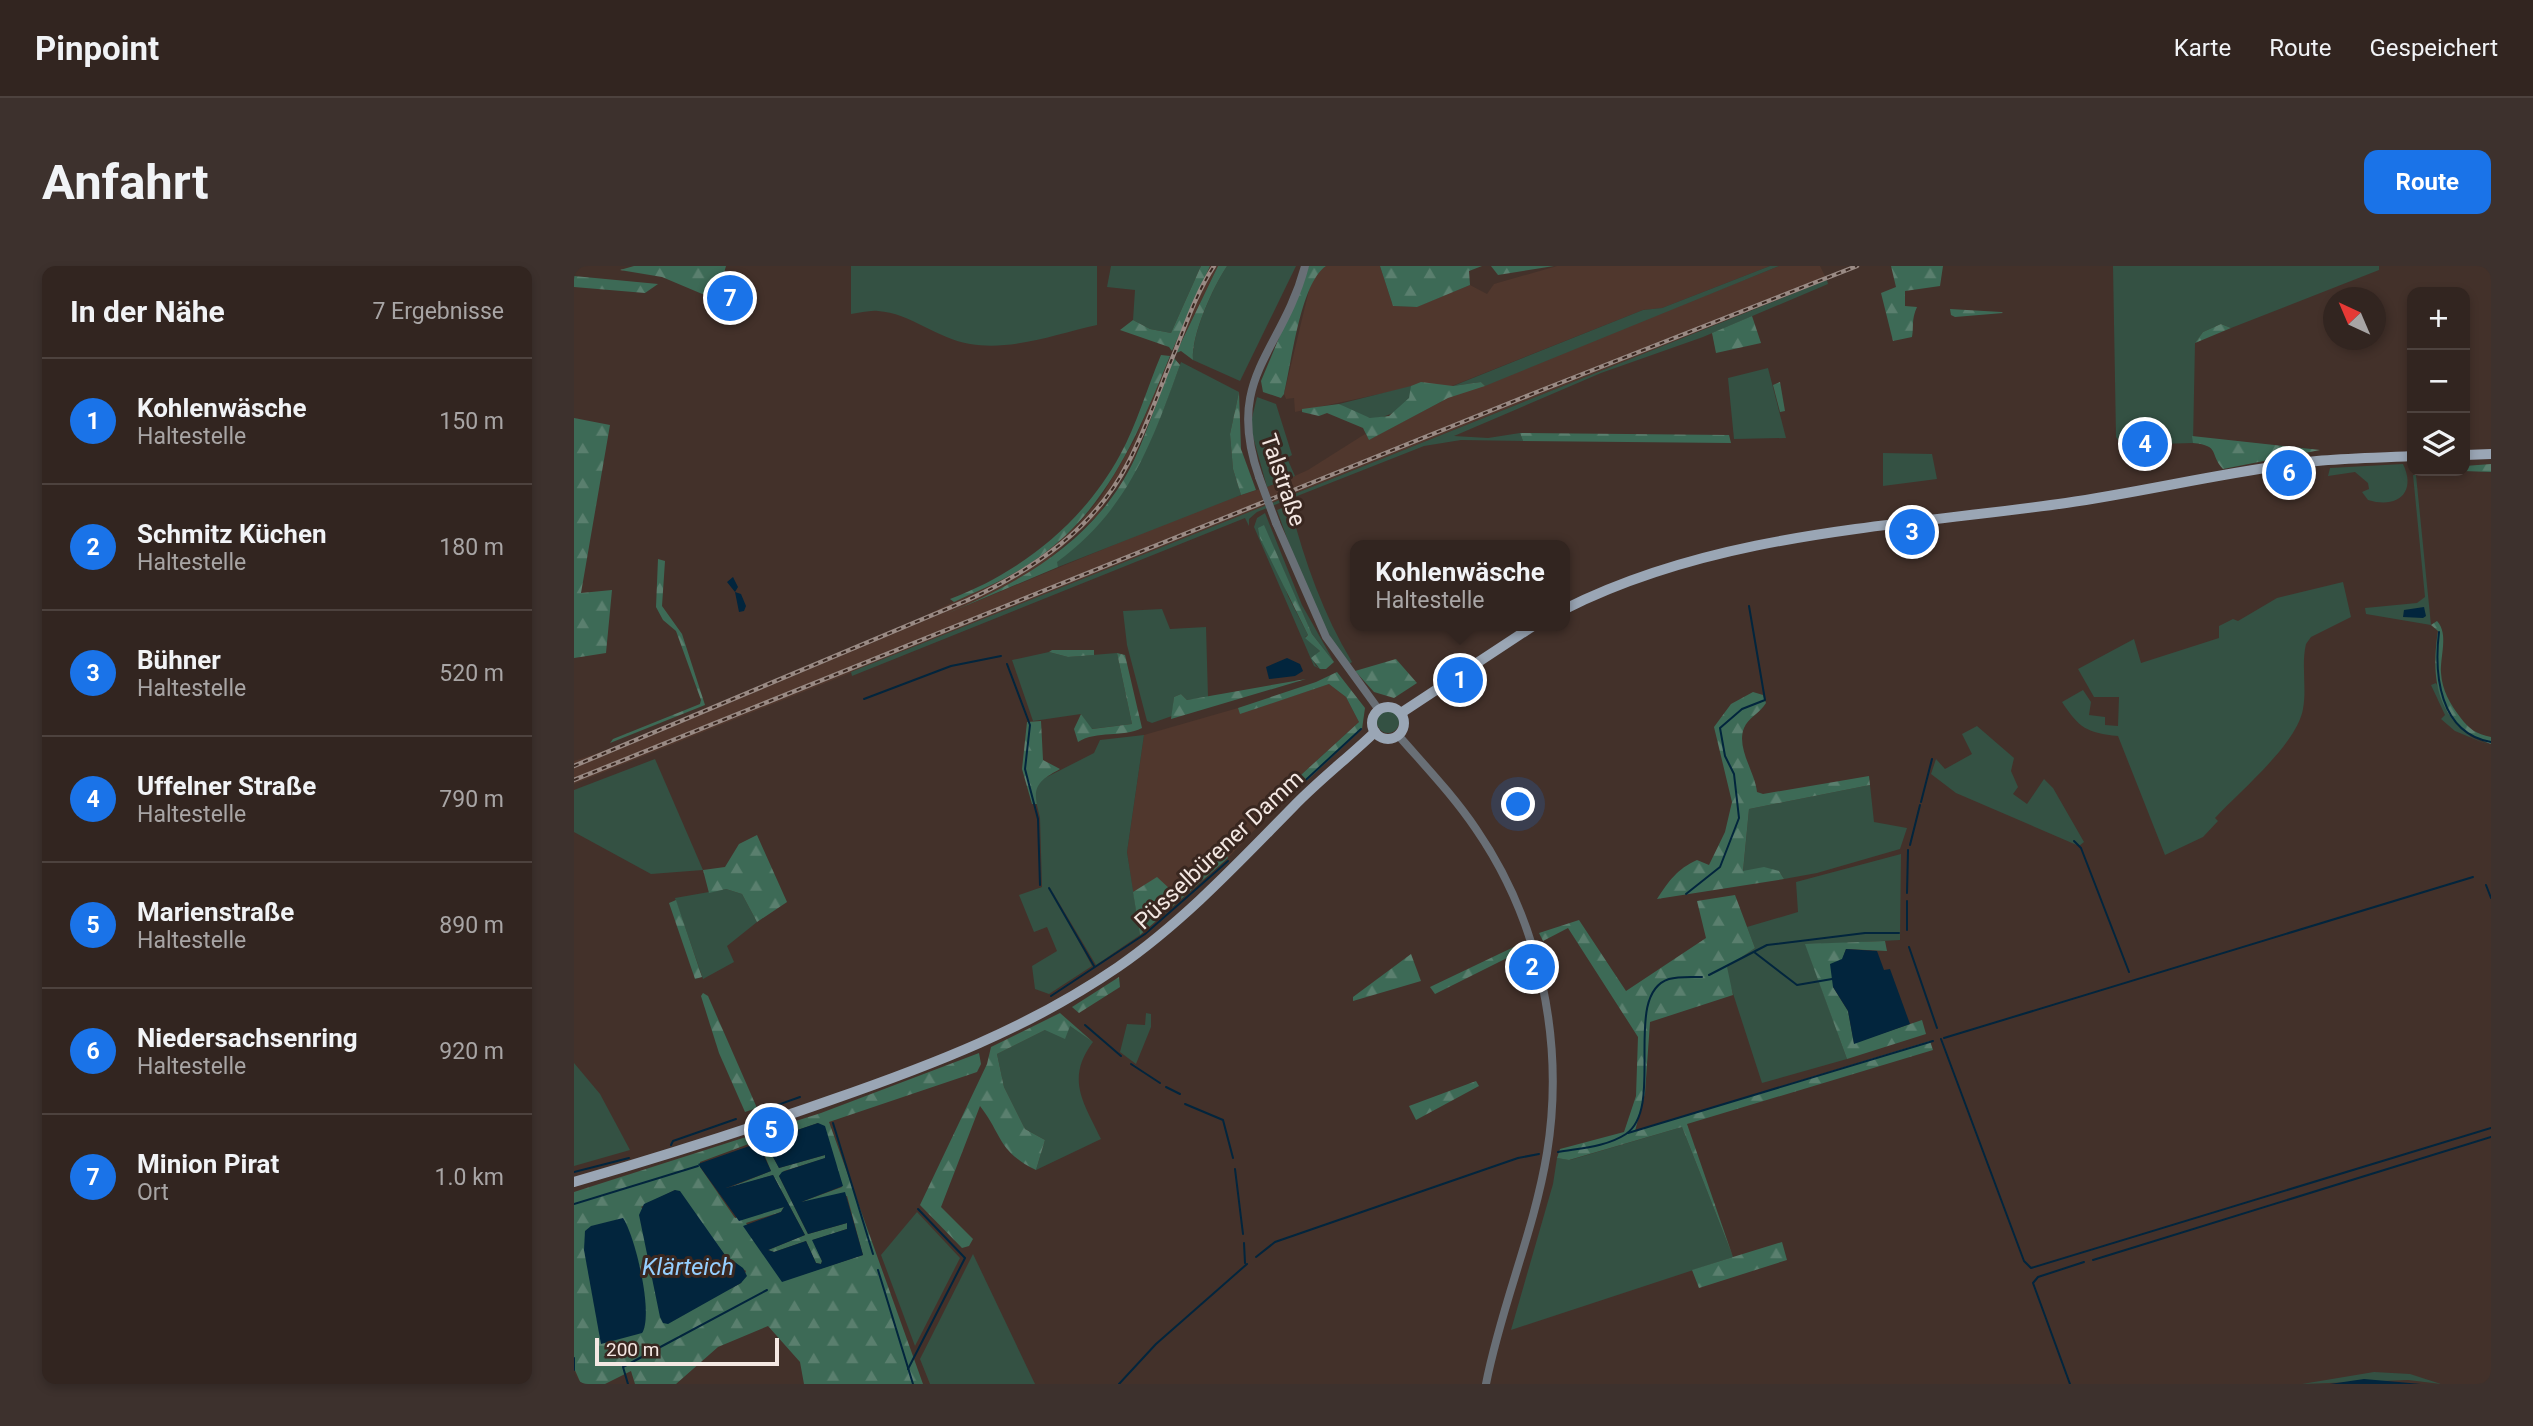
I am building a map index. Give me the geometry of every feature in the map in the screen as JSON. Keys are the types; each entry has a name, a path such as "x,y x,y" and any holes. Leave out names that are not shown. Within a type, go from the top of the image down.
{"main road":[{"path":"2470,455 2491,454"},
{"path":"1570,607 1654,572 1733,549 1815,535 2100,498 2315,462 2407,456"},
{"path":"1401,713 1525,631"},
{"path":"1393,707 1401,713 1404,727 1398,735 1383,738 1375,732 1373,718 1379,710 1393,707"},
{"name":"Püsselbürener Damm","path":"574,1182 688,1148 918,1070 982,1044 1039,1015 1119,966 1178,920 1323,778 1375,732"}],"street":[{"name":"Talstraße","path":"1305,266 1250,388 1246,432 1259,478 1311,607 1343,663 1379,710"},
{"path":"1398,735 1449,792 1503,874 1534,953 1548,1017 1553,1084 1547,1153 1486,1384"}],"shaded area":[{"path":"1210,266 1218,266 1178,348 1174,346"},
{"path":"1326,266 1380,266 1393,306 1416,307 1470,285 1487,294 1494,284 1557,266 1770,266 1662,308 1643,310 1442,390 1399,390 1295,412 1294,398 1286,399 1284,394 1309,290 1317,272"},
{"path":"1779,266 1820,266 1827,280 574,784 574,761 610,749 901,628 1033,562 1080,522 1101,497 1135,439 1168,361 1172,363 1134,459 1098,515 1041,566 996,592 956,610 1210,505 1279,483 1308,470 1365,434 1370,439 1448,398"},
{"path":"1329,684 1346,697 1359,722 1279,795 1261,823 1228,858 1223,847 1170,890 1157,878 1133,892 1127,852 1144,735 1238,708 1241,713"}],"green space":[{"path":"634,266 726,266 721,283 729,296 726,304 662,277 620,270"},
{"path":"851,266 1097,266 1097,325 1018,343 986,346 970,344 890,313 875,311 851,314"},
{"path":"1111,266 1201,266 1171,333 1150,329 1133,320 1135,290 1107,287"},
{"path":"1201,266 1210,266 1172,351 1169,347 1120,330 1133,320 1150,329 1171,333"},
{"path":"1218,266 1227,266 1204,312 1193,350 1193,360 1181,351 1176,353"},
{"path":"1227,266 1296,266 1240,381 1193,360 1193,350 1204,312"},
{"path":"1309,266 1326,266 1317,275 1303,306 1281,398 1263,392 1261,381"},
{"path":"1380,266 1482,266 1469,271 1470,285 1417,307 1393,306"},
{"path":"1491,266 1554,266 1498,275"},
{"path":"1770,266 1779,266 1485,386 1481,382 1453,386 1643,310 1662,308"},
{"path":"1891,266 1943,266 1940,286 1905,291 1905,306 1917,307 1912,337 1893,341 1881,293 1896,287"},
{"path":"2113,266 2379,266 2379,270 2336,287 2323,287 2323,292 2231,328 2221,324 2203,332 2195,343 2193,443 2121,445 2116,437"},
{"path":"574,276 658,284 645,293 574,287"},
{"path":"1827,280 1828,284 1703,337 1601,373 1454,436 1488,438 1520,433 1523,441 1461,440 1424,446 1257,512 1249,519 1249,526 1245,518 852,676 851,672"},
{"path":"1950,309 2003,313 1955,317 1951,315"},
{"path":"1752,316 1761,343 1716,353 1712,333"},
{"path":"2221,324 2231,328 2195,343 2203,332"},
{"path":"1161,355 1170,356 1146,414 1118,469 1082,518 1035,560 954,602 950,599 1001,575 1025,560 1069,523 1088,502 1105,480 1126,443"},
{"path":"1174,358 1180,365 1159,422 1134,474 1102,521 1057,562 1058,567 946,614 1003,587 1056,554 1080,534 1101,511 1135,458"},
{"path":"1181,362 1239,392 1230,434 1233,469 1241,495 1058,567 1056,562 1081,542 1101,520 1134,472 1159,419"},
{"path":"1768,368 1786,438 1734,439 1728,378"},
{"path":"1421,382 1453,386 1481,382 1485,386 1448,398 1369,440 1363,428 1327,413 1319,416 1302,412 1302,409 1339,404 1370,418 1389,416 1409,398 1411,386"},
{"path":"1780,382 1785,411 1780,412 1773,385"},
{"path":"1411,386 1409,399 1404,405 1391,414 1377,418 1366,417 1339,404"},
{"path":"1239,392 1241,449 1256,490 1241,495 1233,469 1230,434"},
{"path":"1257,397 1276,404 1292,455 1287,458 1295,476 1267,487 1250,426"},
{"path":"574,418 610,425 581,593 612,590 606,653 574,658"},
{"path":"1520,433 1729,435 1731,443 1523,441"},
{"path":"2192,436 2320,450 2223,469 2211,449 2193,443"},
{"path":"1883,453 1932,454 1937,479 1883,486"},
{"path":"2403,464 2408,483 2406,491 2396,500 2378,502 2368,500 2362,492 2369,489 2368,483 2355,472 2328,476 2330,468"},
{"path":"2491,464 2491,472 2470,471 2470,466"},
{"path":"2413,476 2416,476 2431,625 2366,614 2365,608 2417,603 2425,597"},
{"path":"1290,505 1315,586 1352,662 1349,664 1316,609 1291,550 1277,510"},
{"path":"1265,513 1302,605 1334,662 1312,634 1263,525 1288,596 1308,635 1305,637 1320,651 1312,658 1316,666 1323,670 1314,666 1254,527 1257,518"},
{"path":"1264,525 1312,634 1334,662 1326,669 1320,669 1311,658 1320,651 1305,638 1308,635 1260,538 1258,528"},
{"path":"658,559 665,561 662,606 682,634 705,705 610,743 613,739 700,704 701,700 676,631 663,620 656,607"},
{"path":"2343,582 2351,617 2311,637 2306,644 2303,709 2299,723 2290,737 2279,752 2215,818 2218,821 2203,837 2165,855 2118,736 2085,728 2062,702 2083,690 2091,702 2089,715 2105,717 2105,725 2118,726 2119,697 2094,697 2078,669 2134,639 2141,663 2219,638 2219,626 2233,619 2238,621 2277,598"},
{"path":"1162,609 1170,629 1206,627 1208,697 1187,700 1181,694 1174,697 1172,716 1152,723 1147,721 1127,645 1123,611"},
{"path":"2437,621 2443,632 2441,673 2447,696 2467,725 2477,733 2491,737 2491,744 2459,726 2442,700 2435,668 2438,631 2431,625"},
{"path":"1094,650 1094,655 1068,657 1049,652"},
{"path":"1049,652 1068,657 1117,653 1132,724 1091,729 1081,714 1033,721 1012,660"},
{"path":"1117,653 1125,655 1142,728 1126,733 1093,736 1078,742 1074,729 1081,714 1092,729 1132,724"},
{"path":"1396,659 1417,683 1394,698 1374,692 1355,671"},
{"path":"1337,672 1365,708 1362,729 1285,801 1279,795 1359,722 1346,697 1329,684 1240,714 1238,708 1316,682"},
{"path":"1306,679 1171,719 1174,697 1181,694 1187,700"},
{"path":"2436,683 2454,720 2471,737 2491,746 2455,731 2441,719 2445,715 2431,685"},
{"path":"1753,692 1763,695 1766,703 1746,724 1742,744 1757,792 1763,794 1869,776 1870,785 1749,809 1743,871 1764,867 1779,871 1784,879 1657,899 1684,867 1697,860 1709,865 1725,832 1732,802 1714,727 1731,704"},
{"path":"1388,711 1396,714 1399,722 1396,730 1388,733 1380,730 1377,722 1380,714"},
{"path":"1041,721 1043,760 1060,769 1041,782 1036,791 1037,804 1032,804 1022,769 1027,722"},
{"path":"1977,726 2014,758 2011,771 2018,787 2013,794 2027,804 2044,779 2053,788 2084,842 2079,846 1956,793 1931,774 1936,759 1945,769 1972,754 1962,734"},
{"path":"1144,735 1127,852 1140,935 1096,965 1049,886 1092,966 1049,994 1035,989 1032,966 1057,951 1047,927 1034,932 1019,895 1042,887 1040,818 1034,793 1039,781 1094,753 1100,740"},
{"path":"655,759 703,870 651,874 574,832 574,790"},
{"path":"1870,785 1874,822 1907,828 1900,849 1817,873 1784,879 1779,871 1743,872 1749,809"},
{"path":"757,835 787,902 757,922 742,894 726,889 709,893 703,870 725,867 739,844"},
{"path":"1223,847 1228,858 1140,935 1133,892 1157,877 1170,889"},
{"path":"1901,854 1900,940 1806,945 1847,1059 1762,1083 1727,975 1727,967 1755,948 1747,927 1798,912 1796,882"},
{"path":"726,889 742,894 757,922 727,946 734,962 703,979 675,898"},
{"path":"1735,895 1755,948 1727,967 1733,995 1650,1022 1645,1093 1635,1131 1930,1041 1933,1050 1687,1124 1733,1257 1682,1127 1569,1160 1557,1158 1560,1149 1624,1132 1636,1096 1638,1037 1568,928 1543,941 1539,933 1579,920 1626,991 1706,938 1697,901"},
{"path":"676,900 702,977 695,979 669,903"},
{"path":"1885,941 1887,951 1846,949 1833,987 1848,1011 1854,1043 1922,1020 1926,1034 1847,1059 1805,944"},
{"path":"1520,944 1523,950 1435,994 1430,987"},
{"path":"1411,954 1421,981 1353,1001 1353,997"},
{"path":"1119,977 1120,987 1079,1013 1072,1007"},
{"path":"703,993 708,996 757,1108 745,1112 719,1053 701,996"},
{"path":"1060,1013 1093,1042 1070,1026 1065,1039 1045,1030 997,1054 1004,1087 1025,1129 1045,1140 1036,1170 1007,1149 980,1106 941,1207 973,1239 969,1246 962,1248 920,1205 987,1064 991,1047"},
{"path":"1146,1013 1151,1014 1151,1027 1136,1064 1120,1052 1127,1024 1145,1025"},
{"path":"1070,1026 1093,1042 1080,1068 1079,1079 1084,1102 1101,1139 1036,1170 1045,1140 1025,1129 1004,1087 997,1054 1045,1030"},
{"path":"979,1053 981,1064 977,1072 829,1122 923,1384 804,1384 800,1362 768,1326 718,1347 676,1384 635,1384 631,1371 605,1384 581,1384 574,1368 574,1192 821,1113","holes":["818,1123 842,1187 801,1202 847,1196 863,1255 782,1281 746,1223 781,1212 784,1207 735,1218 700,1167 700,1162 754,1142 760,1144 771,1171 726,1189 773,1175 805,1235 768,1250 774,1252 806,1241 816,1263 821,1264 813,1240 847,1229 847,1223 808,1234 779,1176 784,1171 826,1158 825,1155 779,1168 766,1144 768,1140","675,1190 725,1255 746,1271 741,1283 730,1289 641,1207"]},
{"path":"574,1063 600,1094 630,1150 574,1166"},
{"path":"1476,1081 1479,1086 1416,1120 1409,1106"},
{"path":"1682,1127 1733,1257 1511,1330 1553,1184 1557,1158 1570,1160"},
{"path":"917,1212 960,1258 915,1346 881,1255"},
{"path":"1782,1242 1787,1260 1699,1288 1692,1270"},
{"path":"973,1254 1035,1384 930,1384 920,1359"},
{"path":"2374,1372 2410,1374 2441,1384 2408,1380 2302,1384"}],"water":[{"path":"733,577 738,587 735,592 727,582"},
{"path":"735,592 741,594 746,606 744,611 739,612"},
{"path":"2424,607 2426,616 2423,618 2403,617 2404,610"},
{"path":"1287,658 1300,664 1303,671 1295,676 1269,679 1266,667"},
{"path":"1846,949 1877,951 1884,970 1890,969 1910,1024 1854,1044 1848,1011 1833,987 1830,964 1842,959"},
{"name":"Klärteich","path":"818,1123 825,1126 843,1186 801,1202 845,1192 863,1255 782,1282 743,1226 781,1212 784,1207 739,1221 698,1164 758,1143 771,1171 726,1188 773,1175 805,1235 768,1250 774,1252 806,1241 816,1263 821,1264 812,1240 847,1229 847,1223 808,1234 779,1176 782,1172 825,1158 825,1155 779,1168 766,1144 768,1140"},
{"name":"Klärteich","path":"675,1190 680,1191 725,1255 743,1268 747,1276 741,1283 668,1324 663,1323 660,1317 639,1215 644,1204"},
{"name":"Klärteich","path":"623,1218 633,1241 641,1275 645,1323 642,1333 601,1344 584,1250 585,1231 591,1226"},
{"path":"2364,1379 2421,1384 2330,1384"}],"waterway":[{"path":"1686,894 1720,867 1739,818 1734,774 1725,756 1720,728 1742,709 1765,700 1749,606"},
{"path":"2439,632 2440,683 2450,714 2460,727 2491,742"},
{"path":"864,699 951,666 1001,656"},
{"path":"1007,664 1030,725 1025,769 1038,819 1040,885"},
{"path":"1283,801 1361,729"},
{"path":"1921,802 1932,759"},
{"path":"1910,845 1920,805"},
{"path":"2074,841 2081,848 2129,972"},
{"path":"1907,893 1908,850"},
{"path":"1051,996 1145,934 1228,861"},
{"path":"1944,1038 2473,877"},
{"path":"2486,885 2491,898"},
{"path":"1049,888 1094,966"},
{"path":"1907,901 1907,930"},
{"path":"1709,975 1767,945 1865,933 1899,933"},
{"path":"1909,947 1937,1028"},
{"path":"1754,952 1797,985 1832,979"},
{"path":"1558,1152 1610,1142 1626,1134 1637,1120 1643,1100 1645,1028 1648,1006 1655,989 1669,979 1702,977"},
{"path":"1085,1025 1121,1056"},
{"path":"1941,1039 2024,1261 2031,1268 2491,1128"},
{"path":"1628,1133 1933,1041"},
{"path":"1131,1064 1160,1083"},
{"path":"1166,1087 1180,1094"},
{"path":"752,1114 800,1097"},
{"path":"1185,1104 1223,1120 1233,1158"},
{"path":"671,1145 673,1141 736,1119"},
{"path":"833,1123 873,1254"},
{"path":"2093,1260 2491,1137"},
{"path":"1256,1257 1275,1242 1518,1158 1539,1154"},
{"path":"574,1172 629,1158"},
{"path":"574,1204 698,1166"},
{"path":"1235,1169 1243,1234"},
{"path":"908,1369 965,1258 918,1209"},
{"path":"1244,1243 1245,1263"},
{"path":"2070,1384 2033,1283 2038,1277 2084,1262"},
{"path":"1119,1384 1156,1344 1247,1264"},
{"path":"878,1270 913,1384"},
{"path":"628,1384 623,1367 767,1290"},
{"path":"574,1358 574,1370"}],"railway":[{"path":"574,766 968,600 1016,575 1060,545 1098,508 1128,463 1202,286 1214,266"},
{"path":"574,780 1857,266"}],"place":[{"name":"Minion Pirat","path":"730,298"},
{"name":"Uffelner Straße","path":"2145,444"},
{"name":"Niedersachsenring","path":"2289,473"},
{"name":"Bühner","path":"1912,532"},
{"name":"Kohlenwäsche","path":"1460,680"},
{"name":"Schmitz Küchen","path":"1532,967"},
{"name":"Marienstraße","path":"771,1130"}]}
